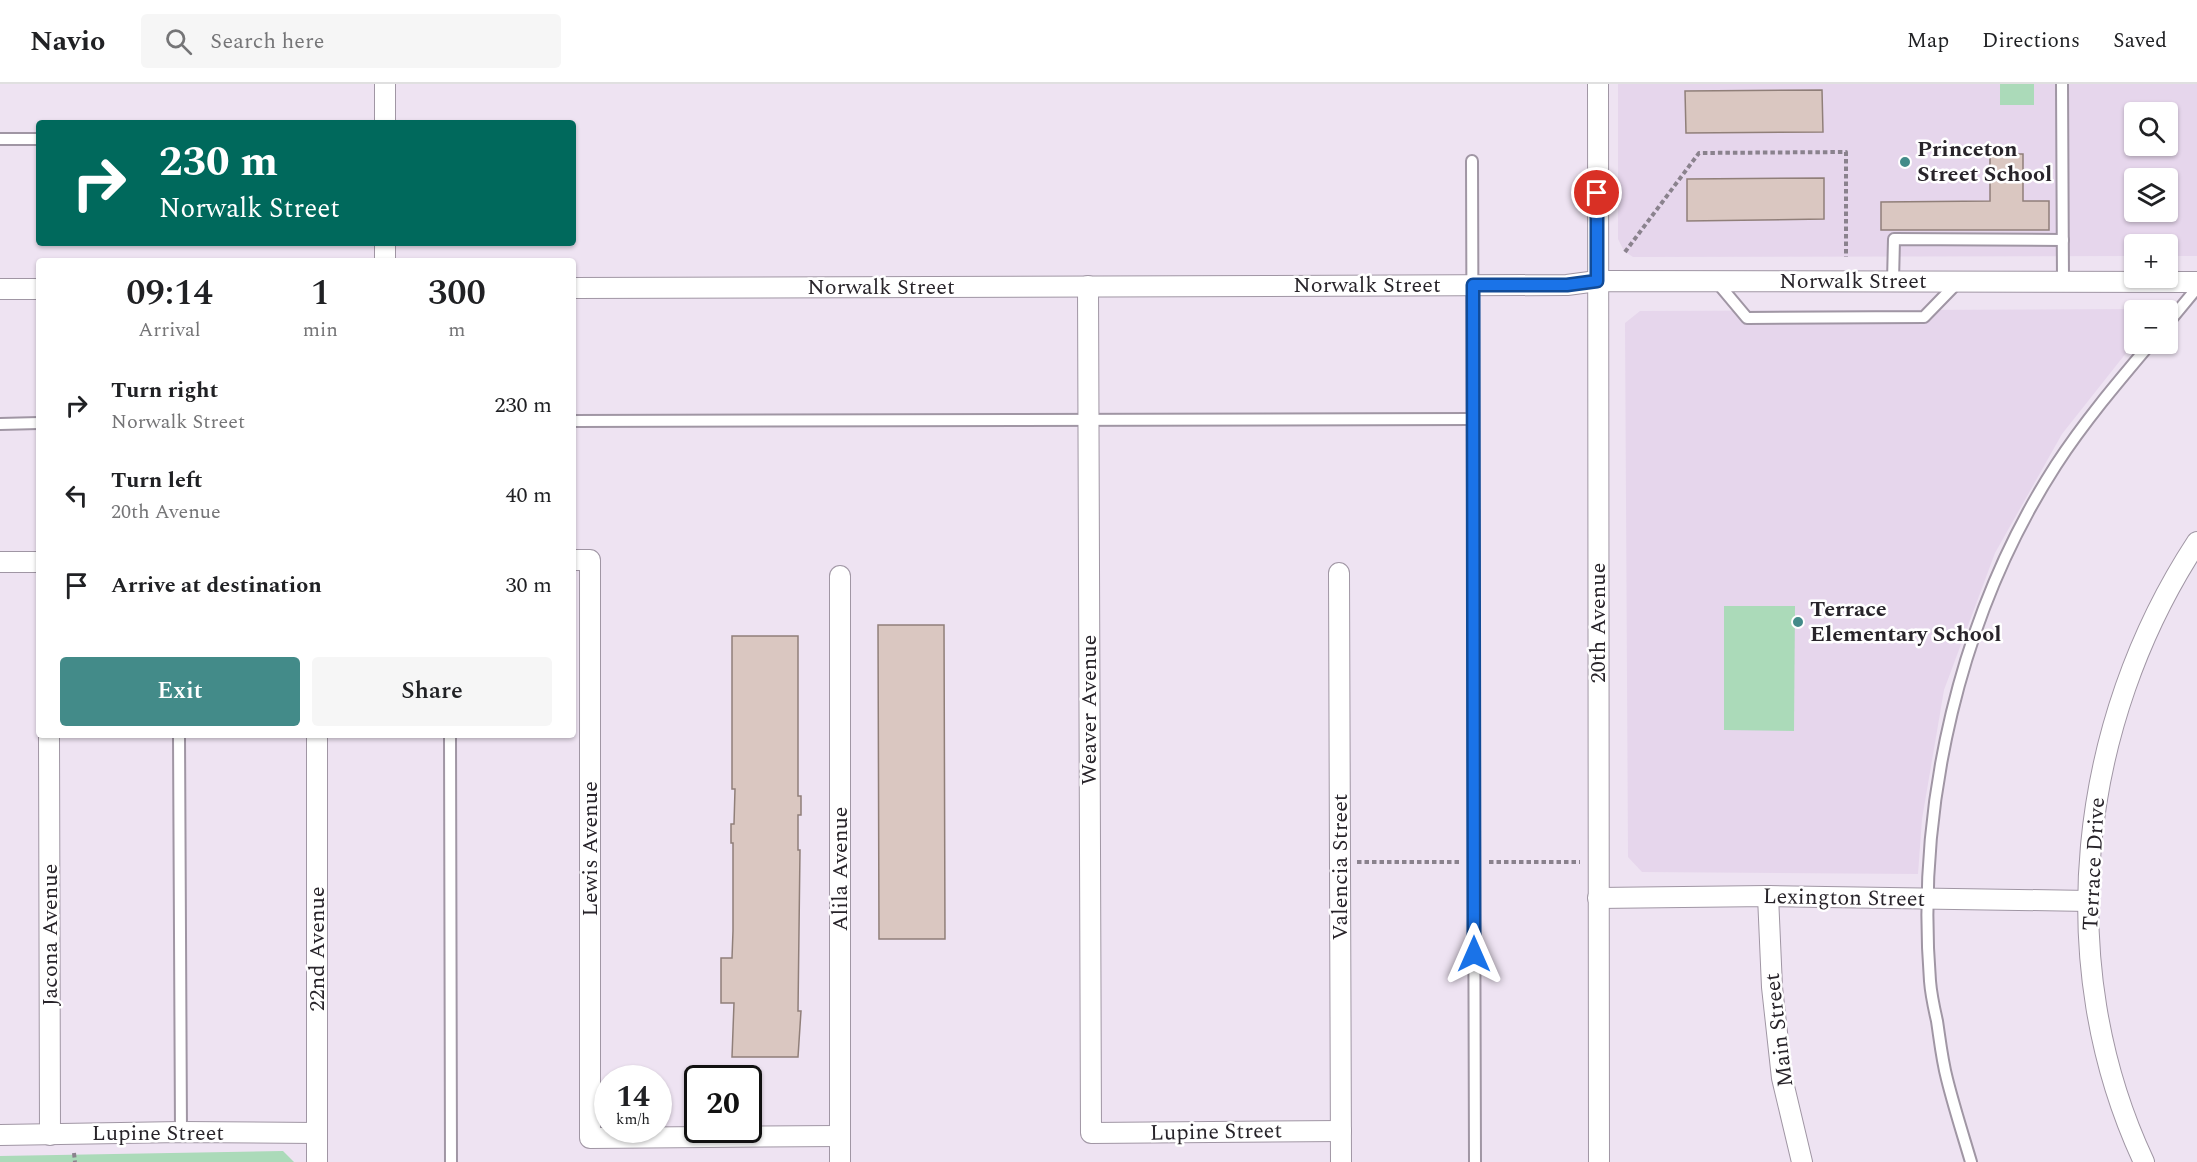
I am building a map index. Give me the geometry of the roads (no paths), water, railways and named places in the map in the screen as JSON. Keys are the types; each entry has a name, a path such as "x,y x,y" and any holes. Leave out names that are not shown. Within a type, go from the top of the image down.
{"street":[{"path":"386,84 386,120"},
{"name":"20th Avenue","path":"1598,84 1599,1162"},
{"name":"Norwalk Street","path":"576,288 1567,285 1597,281 2197,282"},
{"name":"Weaver Avenue","path":"1088,286 1091,1133"},
{"path":"0,289 36,289"},
{"name":"Terrace Drive","path":"2144,1162 2114,1081 2104,1046 2093,979 2089,901 2092,828 2103,760 2135,660 2171,583 2197,542"},
{"name":"Lewis Avenue","path":"582,560 590,1138 840,1136"},
{"path":"0,562 36,562"},
{"name":"Valencia Street","path":"1339,573 1341,1162"},
{"name":"Alila Avenue","path":"840,576 840,1162"},
{"name":"Jacona Avenue","path":"49,738 50,1134"},
{"name":"22nd Avenue","path":"317,738 317,1162"},
{"name":"Lexington Street","path":"1598,898 1768,896 2089,901"},
{"name":"Main Street","path":"1768,896 1772,987 1782,1078 1802,1162"},
{"name":"Lupine Street","path":"1091,1133 1341,1131"},
{"name":"Lupine Street","path":"0,1135 181,1132 317,1133"}],"lane":[{"path":"2062,84 2063,281"},
{"path":"0,139 36,138"},
{"path":"1472,161 1474,1162"},
{"path":"1893,281 1894,239 2063,240"},
{"path":"1716,281 1747,318 1924,317 1959,281"},
{"path":"2178,311 2197,288"},
{"path":"1971,1162 1947,1079 1932,993 1927,899 1933,818 1944,748 1962,678 1990,593 2008,554 2056,467 2085,423 2143,354"},
{"path":"576,421 1473,419"},
{"path":"0,424 36,423"},
{"path":"179,738 181,1132"},
{"path":"450,738 451,1162"}],"place":[{"name":"Princeton Street School","path":"1905,162"},
{"name":"Terrace Elementary School","path":"1798,622"}]}
